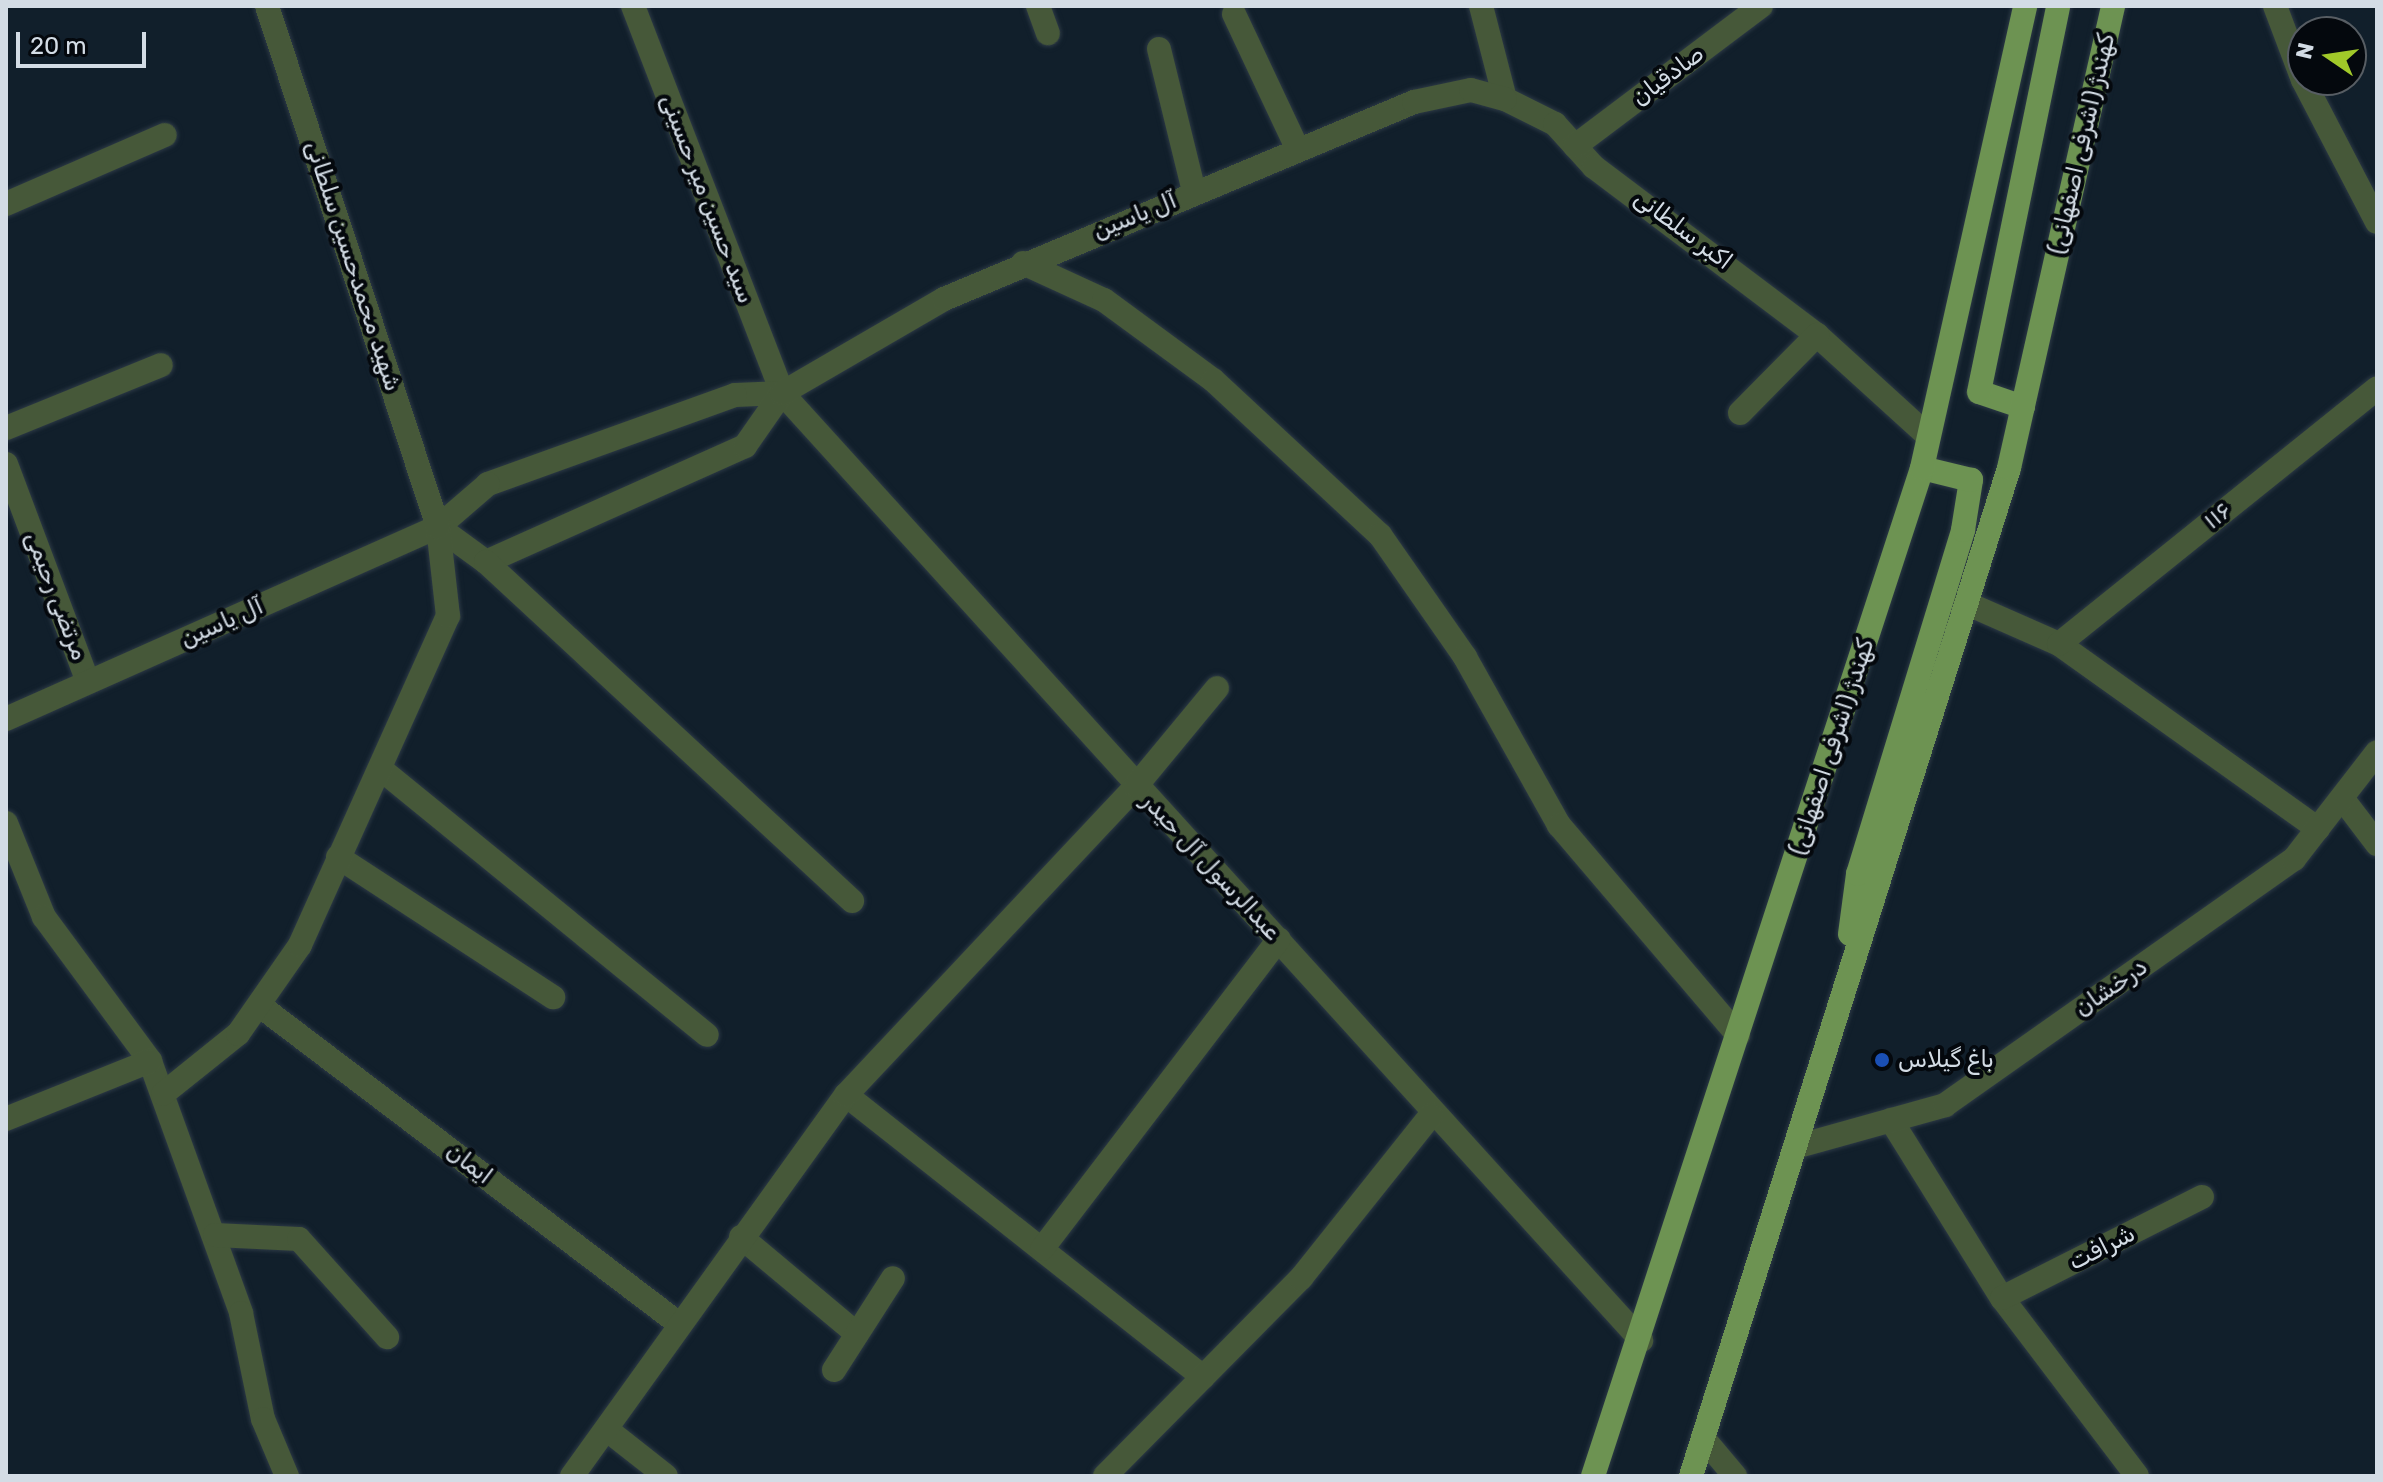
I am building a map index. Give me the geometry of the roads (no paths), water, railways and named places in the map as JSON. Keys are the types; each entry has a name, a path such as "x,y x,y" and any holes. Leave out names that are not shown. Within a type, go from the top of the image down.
{"main road":[{"name":"کهندژ (اشرفی اصفهانی)","path":"1593,1476 1641,1340 1922,468 2025,6"},
{"path":"2023,407 1979,392 2058,6"},
{"name":"کهندژ (اشرفی اصفهانی)","path":"1691,1476 1966,603 2023,407 2113,6"},
{"path":"1841,999 1858,874 1967,505 1971,480 1922,468"}],"street":[{"name":"شهید محمدحسین سلطانی","path":"163,1094 238,1034 300,945 338,857 382,770 448,616 438,527 267,6"},
{"name":"سید حسین میر حسینی","path":"633,6 782,393"},
{"path":"1038,6 1048,33"},
{"path":"1481,6 1505,99"},
{"name":"صادقیان","path":"1575,146 1761,6"},
{"path":"2275,6 2287,38"},
{"path":"1234,14 1298,150"},
{"path":"1159,49 1194,191"},
{"name":"آل یاسین","path":"486,562 745,446 782,393 944,299 1023,263 1414,102 1471,90 1505,99"},
{"path":"2311,96 2377,222"},
{"name":"اکبر سلطانی","path":"1505,99 1555,124 1575,146 1817,335 1928,436"},
{"path":"6,204 165,135"},
{"path":"1023,263 1104,300 1213,380 1380,535 1465,657 1559,825 1738,1035"},
{"path":"1740,413 1817,335"},
{"path":"6,428 161,365"},
{"name":"۱۱۶","path":"2059,644 2377,388"},
{"name":"آل یاسین","path":"6,719 438,527 488,484 735,395 782,393"},
{"name":"عبدالرسول آل حیدر","path":"782,393 1136,786 1279,939 1431,1115 1641,1340"},
{"name":"مرتضی رحیمی","path":"6,464 88,682"},
{"path":"438,527 486,562 852,901"},
{"path":"1966,603 2059,644 2318,829"},
{"path":"572,1476 610,1432 678,1323 846,1095 1136,786 1217,688"},
{"name":"درخشان","path":"1795,1147 1945,1105 2294,859 2377,752"},
{"path":"382,770 707,1035"},
{"path":"2342,798 2377,844"},
{"path":"6,823 44,917 150,1061 241,1313 263,1419 287,1476"},
{"path":"338,857 553,997"},
{"path":"1042,1249 1279,939"},
{"name":"ایمان","path":"259,1005 678,1323"},
{"path":"6,1119 150,1061"},
{"path":"846,1095 1203,1377"},
{"path":"1105,1476 1301,1278 1431,1115"},
{"path":"1891,1120 2002,1298 2137,1476"},
{"name":"شرافت","path":"2002,1298 2202,1197"},
{"path":"215,1235 299,1239 387,1337"},
{"path":"741,1237 857,1334"},
{"path":"834,1370 893,1278"},
{"path":"610,1432 666,1476"},
{"path":"1703,1438 1735,1476"}],"place":[{"name":"باغ گیلاس","path":"1882,1060"}]}
